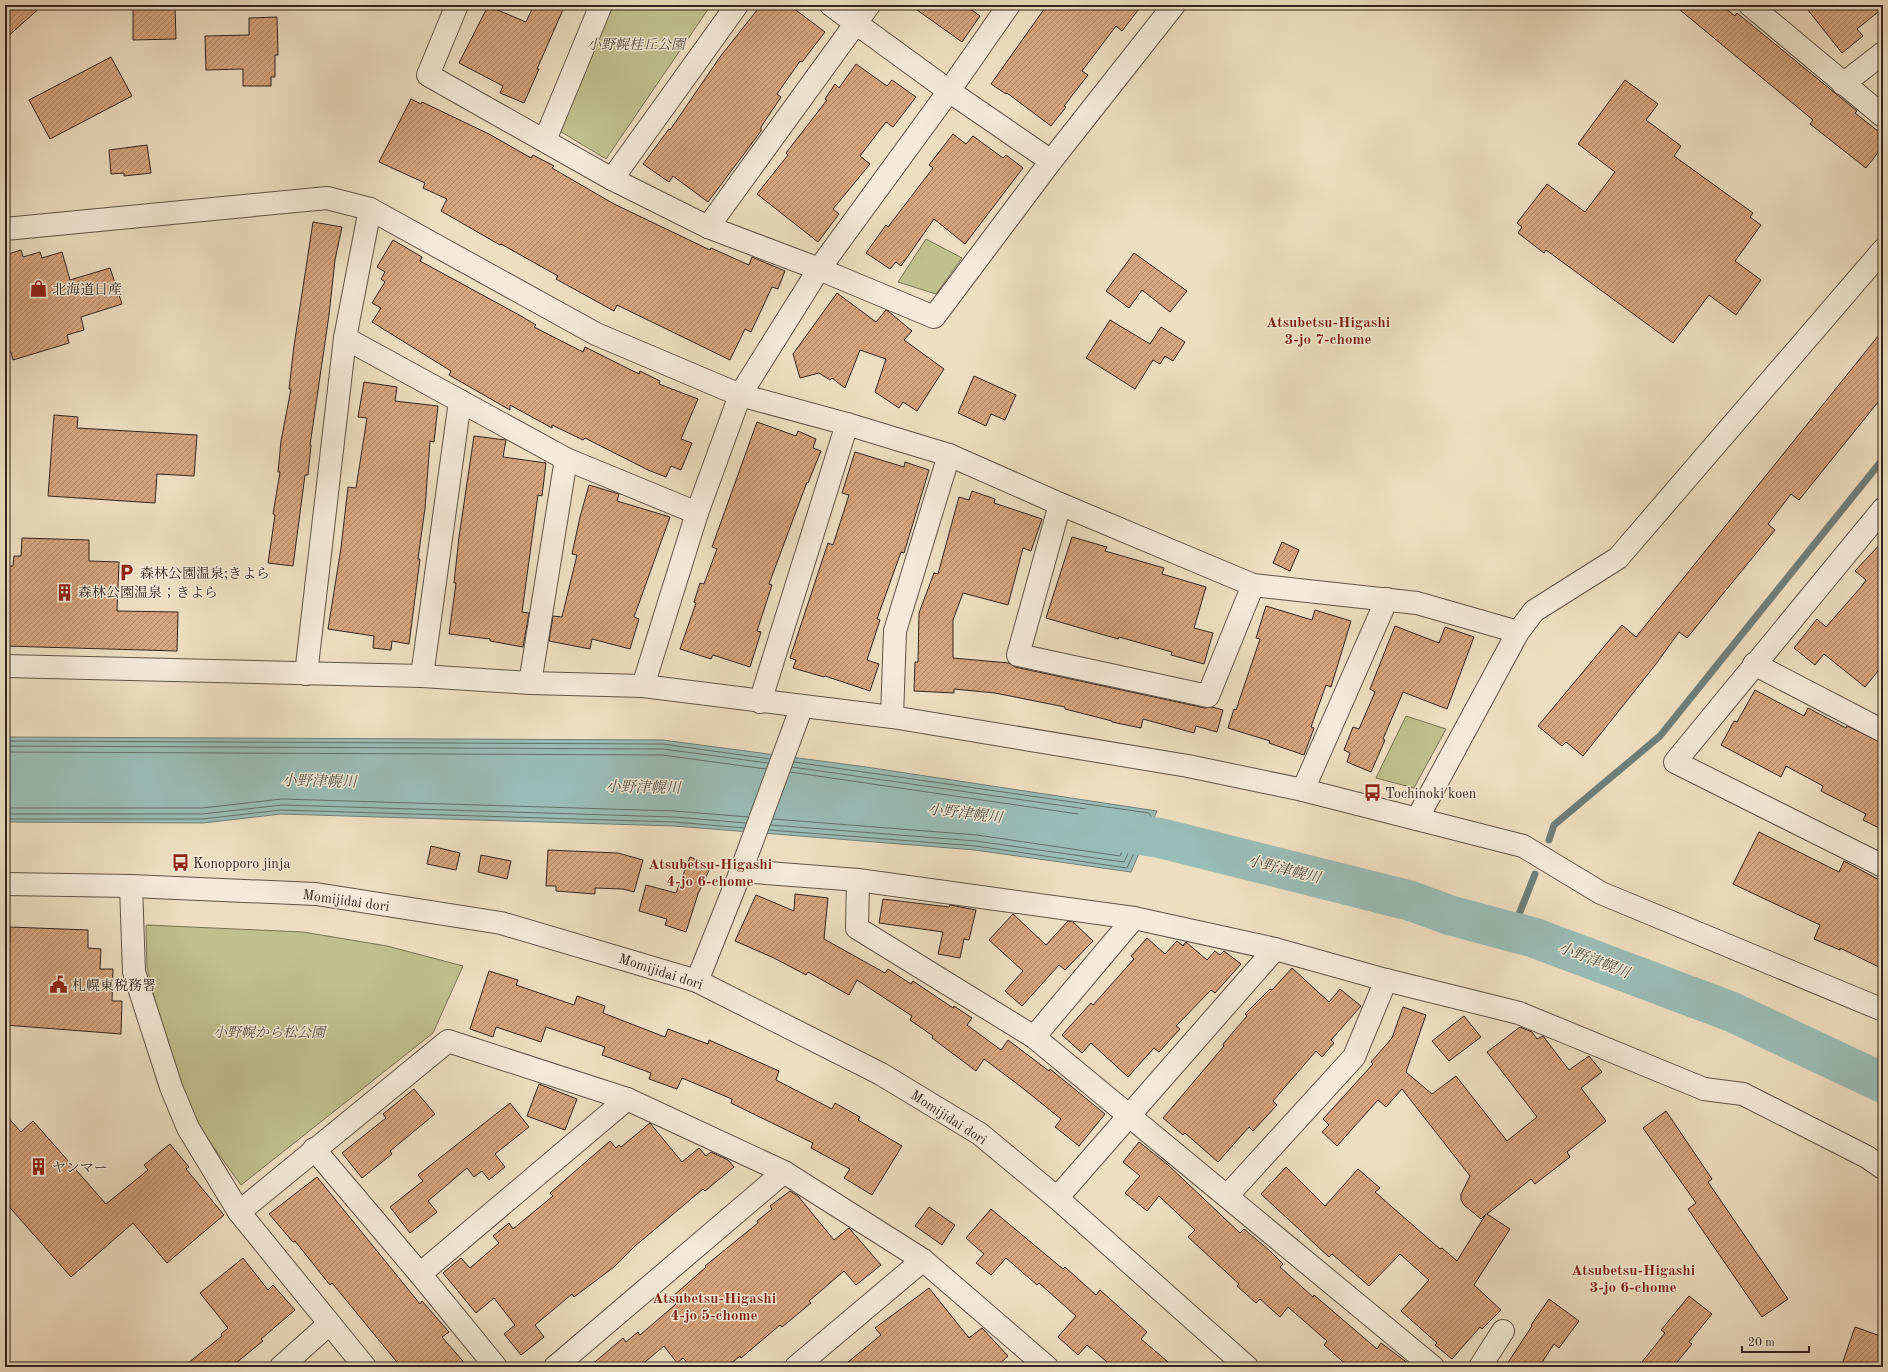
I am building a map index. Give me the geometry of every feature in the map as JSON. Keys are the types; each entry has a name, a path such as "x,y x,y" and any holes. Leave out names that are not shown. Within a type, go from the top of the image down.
{"street":[{"path":"457,5 428,75 612,179 708,228 819,270 934,317 1051,161 1174,5"},
{"path":"544,140 601,5"},
{"path":"612,179 736,5"},
{"path":"831,5 949,91 1051,161"},
{"path":"708,228 869,5"},
{"path":"643,686 698,513 740,395 819,270 949,91 1009,5"},
{"path":"1750,5 1883,116"},
{"path":"1843,84 1883,53"},
{"path":"5,229 327,198 370,209 596,334 740,395 847,424 949,455 1060,504 1253,585 1417,603 1518,632"},
{"path":"306,674 345,338 370,209"},
{"path":"1417,819 1518,632 1534,611 1618,558 1883,250"},
{"path":"345,338 566,459 698,513"},
{"path":"422,676 460,401"},
{"path":"760,702 847,424"},
{"path":"892,717 895,632 949,455"},
{"path":"530,683 566,459"},
{"path":"1060,504 1018,655 1208,696 1253,585"},
{"path":"1883,509 1754,664 1675,762 1883,866"},
{"path":"1303,790 1387,599"},
{"path":"1754,664 1879,723"},
{"path":"5,666 422,676 530,683 643,686 760,702 892,717 1188,766 1303,790 1524,846 1601,893 1881,1005"},
{"path":"697,981 741,872 802,706"},
{"path":"741,872 858,880 1134,918 1274,949 1386,980 1519,1013 1704,1089 1743,1094 1867,1157 1883,1168"},
{"path":"858,880 857,928 1034,1037 1129,1116 1228,1195 1433,1367"},
{"name":"Momijidai dori","path":"5,884 131,886 316,894 501,923 697,981 881,1074 980,1134 1057,1198 1246,1367"},
{"path":"131,886 134,972 171,1087 188,1128 239,1212 365,1367"},
{"path":"1034,1037 1134,918"},
{"path":"1057,1198 1274,949"},
{"path":"1228,1195 1354,1057 1386,980"},
{"path":"239,1212 314,1149 448,1041 626,1099 784,1172 923,1260 1043,1366"},
{"path":"420,1274 626,1099"},
{"path":"314,1149 420,1274 496,1367"},
{"path":"555,1367 784,1172"},
{"path":"796,1367 923,1260"},
{"path":"281,1367 329,1324"},
{"path":"1480,1367 1503,1331"}],"green space":[{"name":"小野幌桂丘公園","path":"611,5 711,5 606,159 558,130"},
{"path":"926,239 962,258 936,294 898,282"},
{"path":"1406,716 1446,729 1414,788 1376,778"},
{"name":"小野幌から松公園","path":"146,925 303,932 387,946 463,966 433,1033 241,1185 193,1119 166,1047 147,967"}],"water":[{"path":"5,737 663,740 866,767 1157,811 1131,872 975,850 675,826 281,814 203,823 5,822"}],"building":[{"path":"5,5 43,5 5,39"},
{"path":"133,5 175,5 176,39 133,40"},
{"path":"534,5 565,5 524,103 500,93 503,86 459,63 488,6 526,22"},
{"path":"761,5 789,5 825,32 802,62 800,61 777,94 781,97 761,127 761,131 708,202 673,176 669,182 643,164 669,129 670,130 720,57"},
{"path":"910,5 965,5 980,16 962,42"},
{"path":"1047,5 1142,5 1122,31 1116,26 1082,71 1088,75 1064,106 1066,107 1051,126 1007,93 1006,94 991,84"},
{"path":"1674,5 1721,5 1735,16 1737,13 1857,111 1855,113 1883,135 1883,146 1866,168 1810,124 1813,120"},
{"path":"1804,5 1883,5 1883,8 1857,29 1863,36 1842,53"},
{"path":"277,17 278,55 275,55 275,77 271,77 271,86 243,86 243,69 206,70 205,36 249,35 249,18"},
{"path":"111,57 132,96 50,139 29,100"},
{"path":"856,64 887,86 892,80 916,97 893,127 886,122 860,156 870,164 833,209 839,214 818,242 757,194 788,155 786,153 827,100 825,99 835,84 839,88"},
{"path":"1625,80 1658,104 1646,120 1681,146 1674,156 1753,213 1750,217 1761,225 1735,261 1761,280 1736,315 1709,295 1673,343 1546,250 1544,253 1518,233 1522,227 1517,223 1547,184 1585,212 1615,172 1578,144"},
{"path":"411,99 421,104 422,102 489,134 531,158 533,155 554,166 552,168 614,204 710,250 711,248 749,265 752,257 785,271 778,289 772,287 751,332 745,329 730,360 617,305 614,311 556,279 558,276 441,211 447,199 423,188 425,183 379,162"},
{"path":"953,134 966,144 973,136 1003,158 1006,155 1023,168 965,244 934,219 901,266 896,262 890,269 866,253 886,225 888,227 933,168 929,165"},
{"path":"147,145 151,173 124,176 124,173 111,174 109,150"},
{"path":"313,222 342,227 335,260 329,315 310,445 308,475 305,475 293,566 268,563 275,515 273,514 280,472 278,472 281,441 291,389 289,389 294,346"},
{"path":"393,240 422,257 420,261 521,316 536,325 534,327 583,352 585,347 639,374 640,371 660,381 659,384 698,399 681,439 692,443 681,470 671,466 666,477 648,470 585,438 583,440 552,425 552,428 510,405 510,410 449,375 451,371 372,322 381,308 372,303 385,282 381,279 385,272 377,267"},
{"name":"北海道日産","path":"21,250 23,257 40,252 42,258 62,252 70,280 110,268 122,304 81,317 84,330 67,335 69,343 13,360 11,352 5,353 5,255"},
{"path":"1134,253 1187,291 1170,312 1142,290 1129,308 1106,291"},
{"path":"837,293 876,322 886,310 888,311 912,331 904,340 944,369 917,411 903,402 899,408 875,392 886,359 860,350 845,388 832,378 830,380 819,373 800,378 793,354"},
{"path":"1110,320 1150,344 1161,327 1185,342 1173,361 1165,356 1160,364 1153,360 1135,389 1086,358"},
{"path":"1883,330 1883,396 1799,500 1791,494 1768,524 1775,530 1687,638 1679,632 1656,664 1583,756 1566,742 1562,746 1538,726 1622,625 1636,637"},
{"path":"974,376 1016,395 1005,420 991,414 986,426 958,413"},
{"path":"364,382 397,387 395,401 438,406 434,442 430,441 425,508 418,559 420,559 409,644 392,641 391,650 373,648 374,636 328,629 341,548 348,487 356,488 367,418 358,417"},
{"path":"54,415 78,417 77,428 197,435 194,476 157,474 155,503 48,496"},
{"path":"757,422 796,436 798,431 816,439 813,448 821,451 808,483 807,482 769,584 772,585 757,631 761,632 750,667 713,655 711,659 680,649 696,603 694,602 700,583 704,584 717,549 712,547"},
{"path":"474,436 506,440 503,457 546,463 542,496 538,495 522,612 529,613 523,647 490,641 490,639 449,634 456,583 454,583 459,537"},
{"path":"855,452 904,467 905,462 929,470 904,553 901,552 877,619 880,620 867,660 879,664 870,691 825,676 824,677 793,668 796,660 790,658 828,543 833,545 849,495 842,493"},
{"path":"589,485 619,494 617,501 670,517 634,617 639,619 630,649 592,639 590,649 549,641 553,616 562,617 577,555 572,554"},
{"path":"972,491 995,499 994,503 1042,519 1031,551 1023,548 1008,605 963,593 953,620 953,658 1009,663 1015,667 1205,708 1212,707 1223,710 1217,732 1196,726 1194,733 1143,719 1141,728 1112,722 1065,709 1065,707 995,693 954,689 954,693 914,691 915,662 918,662 919,613 934,573 938,574 959,497 969,500"},
{"path":"1072,537 1107,547 1105,551 1164,568 1162,574 1206,587 1194,628 1213,633 1204,664 1171,655 1172,652 1119,637 1118,639 1046,618"},
{"name":"森林公園温泉；きよら","path":"22,538 89,540 89,561 119,562 117,611 178,612 177,651 5,646 5,578 9,578 9,566 13,566 14,556 21,556"},
{"path":"1883,541 1883,665 1865,687 1824,654 1815,665 1794,648 1817,619 1826,627 1861,587 1866,580 1855,571"},
{"path":"1282,542 1299,550 1290,571 1273,563"},
{"path":"1266,606 1312,620 1315,610 1351,621 1331,687 1326,685 1311,727 1314,728 1304,755 1269,743 1270,741 1228,728 1234,709 1236,710 1260,639 1256,638"},
{"path":"1395,626 1439,643 1445,627 1474,637 1447,709 1403,692 1371,772 1347,762 1350,753 1344,750 1353,727 1359,729 1375,692 1370,689"},
{"path":"1755,690 1804,716 1808,708 1846,728 1847,726 1883,743 1883,830 1863,820 1866,814 1821,791 1823,786 1786,766 1781,777 1721,745 1734,721 1737,722"},
{"path":"1759,832 1839,872 1844,861 1883,882 1883,969 1840,948 1840,950 1814,939 1820,925 1733,884"},
{"path":"431,846 460,853 456,870 427,864"},
{"path":"548,850 618,853 643,860 634,892 623,889 595,888 595,894 556,891 556,886 546,886"},
{"path":"481,855 511,861 507,879 478,872"},
{"path":"690,857 711,866 698,894 686,932 665,925 667,919 639,911 646,885 676,893"},
{"path":"795,894 828,898 824,939 885,973 888,969 911,984 913,981 953,1008 954,1006 972,1018 967,1025 1001,1050 1008,1040 1049,1071 1050,1069 1105,1114 1079,1146 1055,1127 1061,1119 984,1059 976,1071 932,1038 933,1036 910,1020 912,1016 857,980 849,995 808,972 806,975 774,958 735,941 756,895 794,911"},
{"path":"883,899 949,907 950,905 976,910 969,940 964,939 960,958 938,954 943,932 879,923"},
{"path":"1013,914 1046,945 1068,921 1073,922 1093,941 1065,970 1059,965 1022,1006 1005,991 1023,971 989,940"},
{"name":"札幌東税務署","path":"10,927 88,930 88,948 101,949 100,969 113,969 112,1001 122,1001 121,1034 5,1025 5,942 10,942"},
{"path":"1147,938 1165,954 1177,941 1183,946 1186,942 1207,960 1215,951 1220,955 1224,951 1241,964 1215,993 1211,990 1176,1026 1180,1029 1159,1052 1154,1048 1128,1077 1091,1043 1082,1053 1062,1035 1091,1003 1093,1005 1134,959 1131,956"},
{"path":"1292,968 1329,1002 1340,989 1361,1006 1331,1040 1334,1043 1322,1057 1316,1051 1273,1101 1277,1105 1253,1131 1249,1127 1218,1162 1185,1133 1183,1135 1163,1118 1224,1046 1223,1044 1247,1016 1245,1014 1270,989 1272,990"},
{"path":"489,971 518,980 516,985 574,1005 577,996 605,1006 603,1013 665,1037 668,1029 708,1044 709,1040 779,1071 776,1080 832,1109 835,1103 860,1117 858,1120 902,1146 872,1195 844,1178 850,1169 811,1148 813,1143 731,1103 732,1099 682,1078 677,1089 649,1079 651,1073 602,1055 605,1047 546,1027 541,1042 496,1027 493,1037 470,1029"},
{"path":"1403,1007 1426,1015 1406,1072 1432,1094 1456,1076 1507,1141 1537,1117 1487,1052 1520,1027 1532,1032 1537,1039 1543,1036 1569,1070 1589,1056 1602,1072 1581,1088 1606,1121 1567,1152 1570,1157 1535,1184 1531,1179 1487,1214 1510,1229 1474,1285 1501,1310 1482,1329 1480,1327 1452,1359 1435,1345 1437,1343 1401,1311 1429,1280 1400,1254 1369,1286 1332,1254 1329,1257 1261,1194 1286,1167 1325,1206 1358,1169 1380,1188 1375,1192 1440,1249 1442,1248 1457,1261 1486,1214 1481,1219 1464,1205 1461,1200 1461,1194 1470,1176 1402,1089 1386,1107 1378,1100 1337,1146 1322,1132 1329,1125 1323,1119 1373,1064 1371,1062 1392,1038"},
{"path":"1464,1016 1481,1037 1449,1061 1432,1041"},
{"path":"539,1084 577,1099 565,1130 527,1116"},
{"path":"414,1089 435,1114 390,1151 392,1154 362,1178 342,1153 386,1118 383,1114"},
{"path":"510,1103 529,1127 495,1154 505,1167 489,1180 482,1171 474,1177 467,1168 428,1201 437,1212 410,1233 390,1207 423,1181 418,1175"},
{"path":"1666,1111 1712,1179 1708,1182 1788,1299 1762,1317 1688,1209 1696,1203 1643,1128"},
{"path":"5,1114 21,1132 33,1121 106,1204 148,1170 144,1165 170,1144 189,1167 186,1169 224,1215 167,1263 133,1223 71,1277 5,1202"},
{"path":"650,1123 682,1162 699,1148 706,1156 711,1152 728,1160 734,1167 705,1191 703,1189 635,1246 614,1267 574,1297 572,1294 535,1325 544,1337 521,1355 504,1334 515,1325 494,1298 476,1313 443,1273 461,1258 470,1268 499,1243 493,1236 509,1223 513,1229 553,1196 550,1193 610,1141 616,1148 619,1145 621,1147"},
{"path":"1139,1142 1167,1164 1240,1233 1244,1229 1270,1251 1283,1264 1280,1267 1313,1297 1314,1295 1377,1349 1381,1343 1413,1367 1349,1367 1324,1345 1327,1341 1288,1307 1280,1317 1260,1299 1256,1303 1237,1286 1239,1284 1188,1237 1195,1230 1159,1196 1147,1211 1125,1193 1140,1176 1123,1162"},
{"path":"317,1177 420,1304 422,1301 449,1332 442,1337 468,1367 401,1367 332,1283 330,1285 295,1241 293,1242 269,1214"},
{"path":"790,1191 798,1196 834,1240 849,1228 881,1265 856,1285 844,1271 809,1301 811,1303 782,1327 780,1325 741,1358 740,1356 727,1367 691,1367 683,1358 677,1363 664,1346 639,1367 589,1367 623,1338 626,1342 638,1332 640,1335 676,1304 671,1298 706,1267 705,1266 758,1223 757,1221 772,1209 770,1206"},
{"path":"929,1207 955,1225 942,1245 915,1226"},
{"path":"991,1209 1063,1269 1065,1267 1096,1295 1100,1290 1147,1332 1141,1339 1174,1367 1113,1367 1087,1345 1078,1355 1058,1337 1076,1316 1039,1283 1037,1285 1006,1258 991,1275 976,1263 984,1254 966,1238"},
{"path":"243,1258 268,1290 273,1285 295,1310 261,1339 263,1341 231,1367 183,1367 222,1336 221,1334 228,1328 200,1293"},
{"path":"929,1288 969,1338 982,1328 1008,1356 996,1367 842,1367 881,1335 875,1328"},
{"path":"1689,1296 1712,1314 1689,1342 1692,1344 1673,1367 1638,1367 1665,1333 1661,1330"},
{"path":"1549,1299 1579,1321 1559,1348 1554,1344 1539,1367 1505,1367 1532,1326 1531,1325"},
{"path":"1855,1327 1883,1337 1883,1367 1841,1367"}],"waterway":[{"path":"1549,840 1554,825 1660,736 1883,459"},
{"name":"小野津幌川","path":"1092,828 1160,838 1411,901 1449,915 1535,938 1732,1012 1883,1083"},
{"path":"1512,932 1535,874"}],"place":[{"name":"北海道日産","path":"39,289"},
{"name":"森林公園温泉;きよら","path":"127,573"},
{"name":"森林公園温泉；きよら","path":"65,592"},
{"name":"Tochinoki koen","path":"1372,793"},
{"name":"Konopporo jinja","path":"180,863"},
{"name":"札幌東税務署","path":"59,985"},
{"name":"ヤンマー","path":"39,1167"}],"district":[{"name":"Atsubetsu-Higashi 3-jo 7-chome","path":"1328,330"},
{"name":"Atsubetsu-Higashi 4-jo 6-chome","path":"710,872"},
{"name":"Atsubetsu-Higashi 3-jo 6-chome","path":"1633,1278"},
{"name":"Atsubetsu-Higashi 4-jo 5-chome","path":"714,1306"}]}
